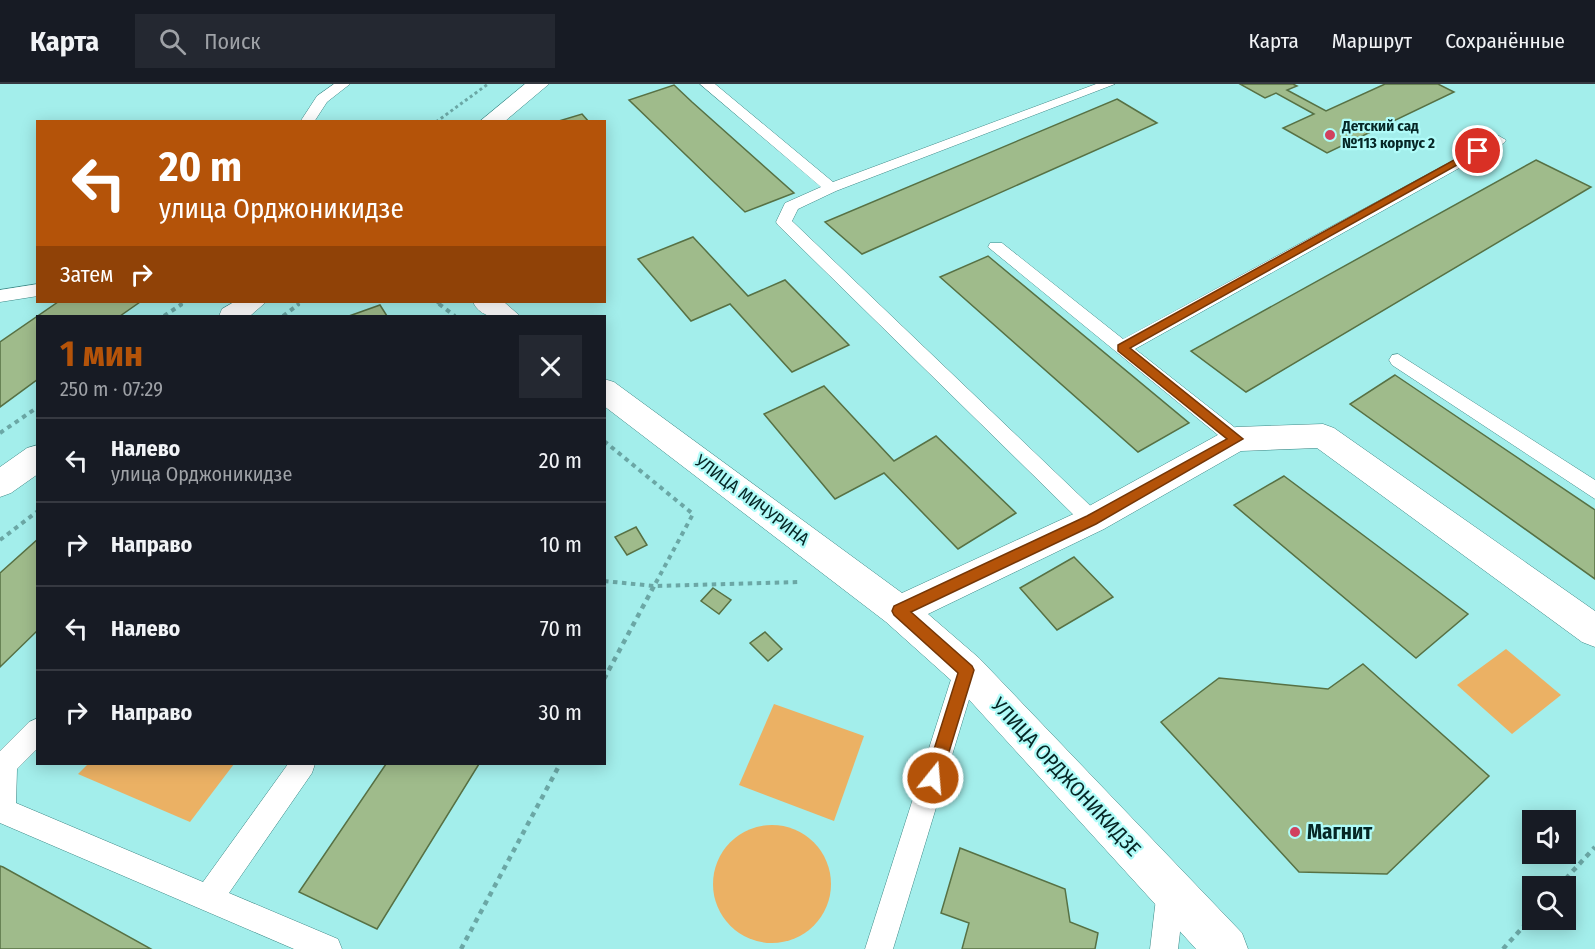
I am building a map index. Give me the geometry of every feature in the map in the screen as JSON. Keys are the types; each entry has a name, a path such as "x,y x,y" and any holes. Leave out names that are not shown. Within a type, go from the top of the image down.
{"street":[{"path":"493,120 538,84"},
{"path":"487,303 505,315"},
{"name":"УЛИЦА МИЧУРИНА","path":"606,391 899,611"},
{"path":"899,611 1092,520 1236,439 1323,436 1595,631"},
{"path":"0,484 36,458"},
{"name":"УЛИЦА ОРДЖОНИКИДЗЕ","path":"899,611 966,670 1226,949"}],"lane":[{"path":"308,120 322,99 343,84"},
{"path":"707,84 831,188"},
{"path":"1092,520 784,222 791,206 831,188 1107,84"},
{"path":"1122,348 1498,140"},
{"path":"996,248 1236,439"},
{"path":"0,296 36,290"},
{"path":"1398,360 1587,485 1595,467"},
{"path":"879,949 966,670"},
{"path":"36,732 5,764 3,811 328,949"},
{"path":"209,898 302,765"},
{"path":"1164,949 1171,890"}],"path":[{"path":"439,120 488,84"},
{"path":"165,315 183,303"},
{"path":"284,315 300,303"},
{"path":"438,303 454,315"},
{"path":"0,433 36,407"},
{"path":"606,443 693,514 606,675"},
{"path":"0,540 36,513"},
{"path":"606,581 654,586 858,580"},
{"path":"461,949 559,765"},
{"path":"1568,876 1595,847"},
{"path":"1503,949 1522,928"}],"shaded area":[{"path":"1506,649 1561,695 1512,734 1457,685"},
{"path":"774,704 864,736 834,821 739,785"},
{"path":"87,765 233,765 190,822 78,774"},
{"path":"772,825 795,829 814,842 827,861 831,884 827,907 814,926 795,939 772,943 749,939 730,926 717,907 713,884 717,861 730,842 749,829"}],"building":[{"path":"1240,84 1293,84 1297,86 1287,90 1326,111 1385,84 1438,84 1454,92 1327,153 1283,128 1314,114 1276,93 1265,98"},
{"path":"674,85 794,193 745,212 629,100"},
{"path":"1117,99 1157,123 862,254 825,222"},
{"path":"582,114 587,120 562,120"},
{"path":"1536,160 1591,187 1246,392 1191,351"},
{"path":"693,237 748,296 785,280 849,345 792,372 730,304 691,321 638,259"},
{"path":"988,256 1189,423 1138,452 940,277"},
{"path":"57,303 139,303 121,315 39,315"},
{"path":"380,305 386,315 352,315"},
{"path":"36,317 36,380 0,407 0,342"},
{"path":"1395,375 1595,510 1595,579 1350,404"},
{"path":"824,386 894,461 936,436 1016,513 958,549 884,473 835,499 764,414"},
{"path":"1284,476 1468,614 1416,658 1234,505"},
{"path":"636,527 647,545 627,555 615,537"},
{"path":"36,541 36,632 0,667 0,573"},
{"path":"1074,557 1113,597 1057,630 1020,588"},
{"path":"713,588 731,600 719,614 701,601"},
{"path":"765,632 782,649 768,661 750,643"},
{"path":"1363,664 1489,776 1387,874 1299,872 1161,722 1219,678 1328,689"},
{"path":"385,765 478,765 377,929 299,892"},
{"path":"960,848 1065,889 1070,922 1098,933 1095,949 962,949 969,923 941,913"},
{"path":"0,866 3,867 151,949 0,949"}],"place":[{"name":"Детский сад №113 корпус 2","path":"1330,135"},
{"name":"Магнит","path":"1295,832"}],"route":[{"path":"933,778 966,670 899,611 1092,520 1236,439 1122,348 1478,151"}]}
